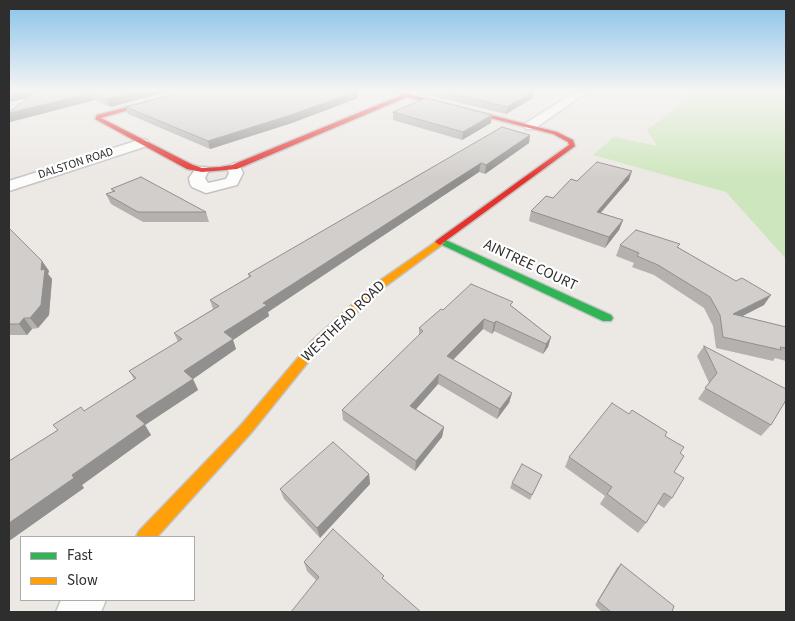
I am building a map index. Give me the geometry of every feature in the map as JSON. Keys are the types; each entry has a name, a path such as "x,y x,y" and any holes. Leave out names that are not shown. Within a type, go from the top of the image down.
{"street":[{"path":"102,121 190,167 202,170 197,178 198,184 206,188 232,182 236,173 234,167 345,121"},
{"path":"510,121 530,126 538,121"},
{"name":"WESTHEAD ROAD","path":"146,536 246,428 317,343 379,286 568,151 572,146 570,141 555,133 530,126"},
{"name":"DALSTON ROAD","path":"9,186 142,142"},
{"name":"AINTREE COURT","path":"441,240 607,318"}],"green space":[{"path":"659,121 786,121 786,259 726,192 593,155 614,137 657,146 647,130"}],"building":[{"path":"160,121 272,121 208,141"},
{"path":"424,121 482,121 463,132"},
{"path":"502,127 530,135 486,165 481,163 263,303 267,305 224,332 233,339 184,371 193,379 136,416 145,424 72,475 74,478 9,523 9,461 58,430 53,425 81,407 84,411 136,378 129,371 182,339 174,333 219,306 210,300 251,276 248,274"},
{"path":"597,162 632,171 597,212 623,220 609,237 531,211 546,196 553,198 571,179 577,181"},
{"path":"141,177 206,212 138,212 106,194 115,191 111,189"},
{"path":"9,228 42,261 41,270 45,269 41,305 30,318 24,318 19,324 9,324"},
{"path":"636,230 680,244 677,247 736,281 742,278 771,295 733,314 786,327 786,348 780,347 781,350 723,337 720,315 710,297 658,265 637,256 639,253 620,245"},
{"path":"471,284 513,302 510,305 551,337 546,344 496,321 494,323 484,319 447,356 512,393 500,409 439,374 410,406 444,427 416,461 342,410 423,331 419,328 441,309 443,310"},
{"path":"704,346 786,389 786,400 771,425 705,388 717,373"},
{"path":"612,403 629,414 632,410 667,432 665,436 684,447 680,453 684,456 674,472 684,478 672,498 664,493 646,523 607,494 612,487 569,457"},
{"path":"333,442 369,474 317,528 280,489"},
{"path":"522,464 542,475 532,495 512,483"},
{"path":"333,529 384,576 382,578 421,612 291,612 319,577 304,562"},
{"path":"621,564 674,606 672,612 611,612 598,601"}],"traffic: fast":[{"path":"441,241 607,318"}],"traffic: slow":[{"path":"146,536 246,429 317,343 379,286 440,242"}],"traffic: jam":[{"path":"102,121 190,167 202,170 234,167 345,121"},
{"path":"440,242 572,146 571,141 555,133 508,121"}]}
